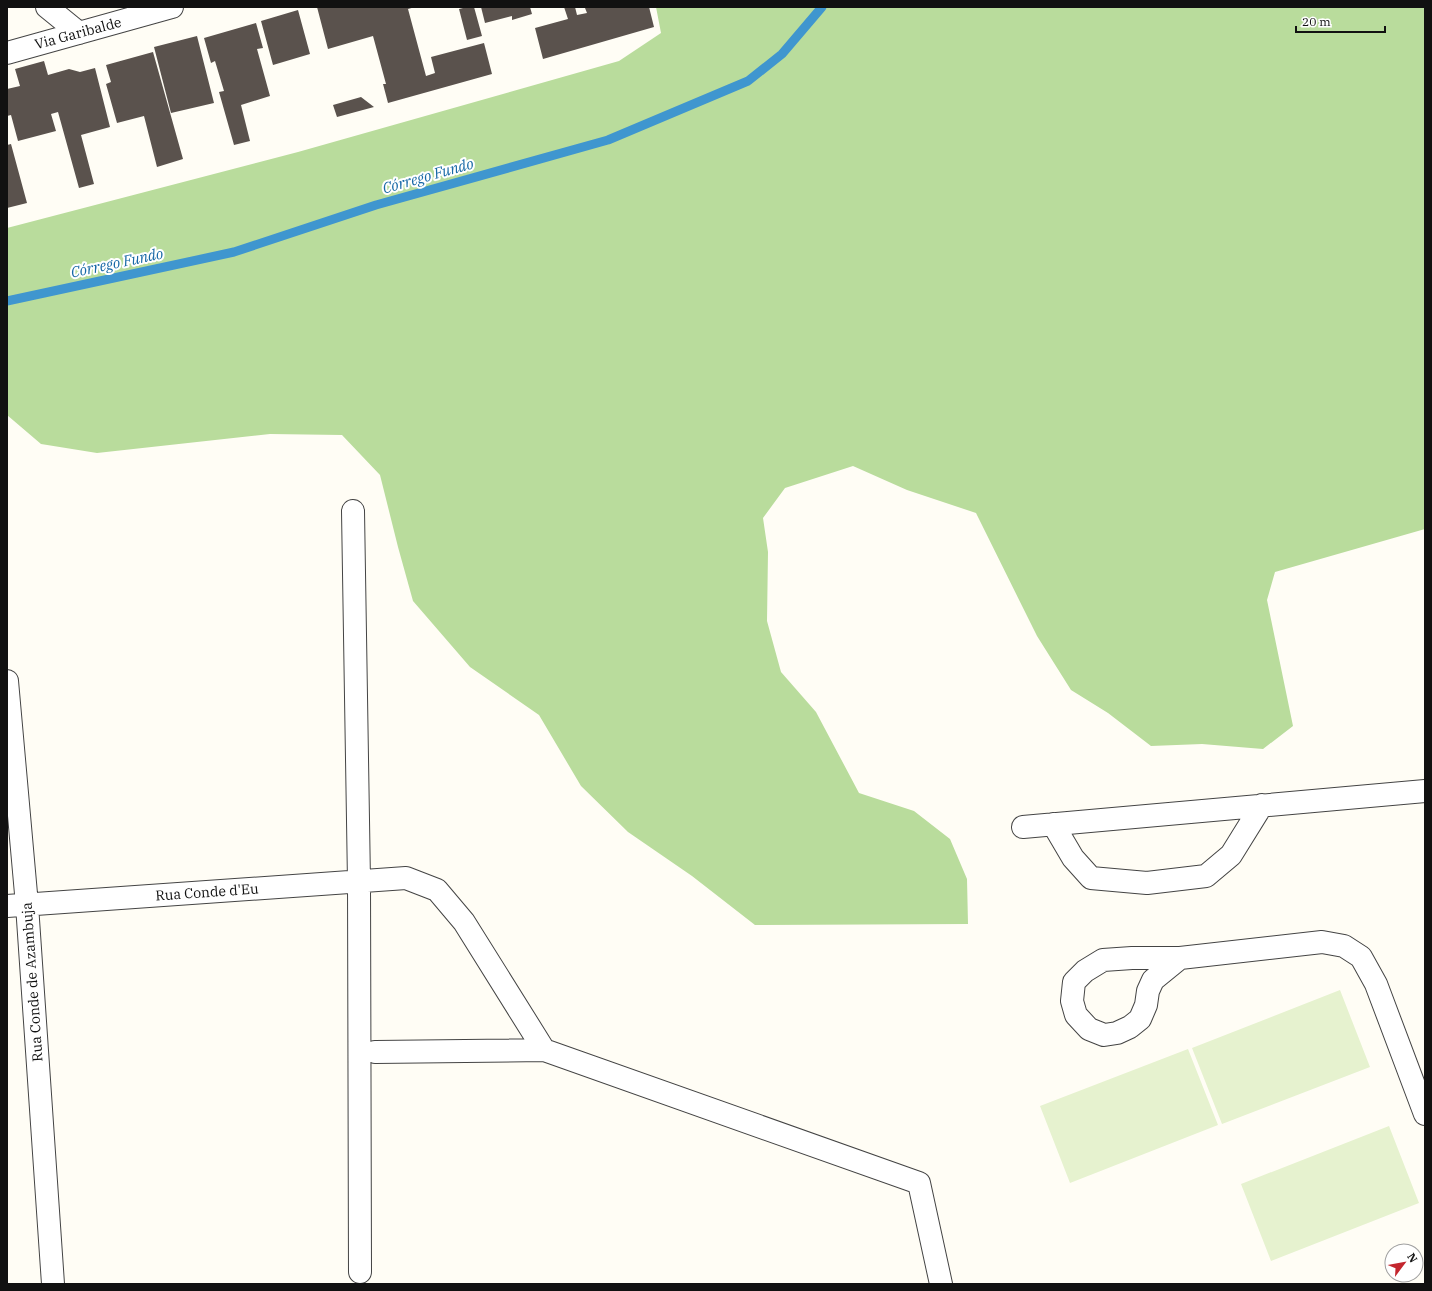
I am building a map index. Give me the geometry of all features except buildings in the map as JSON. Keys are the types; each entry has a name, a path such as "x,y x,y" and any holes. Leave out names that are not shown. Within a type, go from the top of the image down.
{"street":[{"path":"47,7 79,33"},
{"name":"Via Garibalde","path":"7,53 172,7"},
{"path":"353,511 359,882 360,1272"},
{"name":"Rua Conde de Azambuja","path":"7,681 17,905 53,1284"},
{"path":"1023,826 1425,791"},
{"path":"1053,824 1073,858 1091,878 1146,883 1206,876 1231,855 1262,805"},
{"name":"Rua Conde d'Eu","path":"17,905 406,878 437,890 464,922 544,1050"},
{"path":"1180,958 1153,980 1148,991 1146,1005 1140,1019 1130,1027 1117,1033 1104,1035 1090,1029 1076,1015 1072,1001 1074,982 1085,971 1103,960 1132,958 1180,958 1322,942 1344,946 1361,957 1376,984 1425,1114"},
{"path":"375,1052 544,1050 919,1183 941,1284"}],"green space":[{"path":"656,7 1425,7 1425,529 1275,572 1267,600 1293,726 1263,749 1202,744 1151,746 1108,713 1071,690 1037,636 976,513 907,490 853,466 785,488 763,518 768,552 767,621 781,672 816,712 859,793 914,811 950,839 967,879 968,924 755,925 692,876 628,832 581,786 539,715 470,667 413,601 380,475 342,435 270,434 97,453 41,444 7,415 7,228 298,152 619,61 661,33"},
{"path":"1340,990 1370,1067 1222,1124 1192,1048"},
{"path":"1188,1049 1218,1125 1070,1183 1040,1106"},
{"path":"1389,1126 1419,1203 1271,1261 1241,1184"}],"waterway":[{"name":"Córrego Fundo","path":"7,301 234,252 376,205 608,140 748,81 782,54 822,7"}]}
